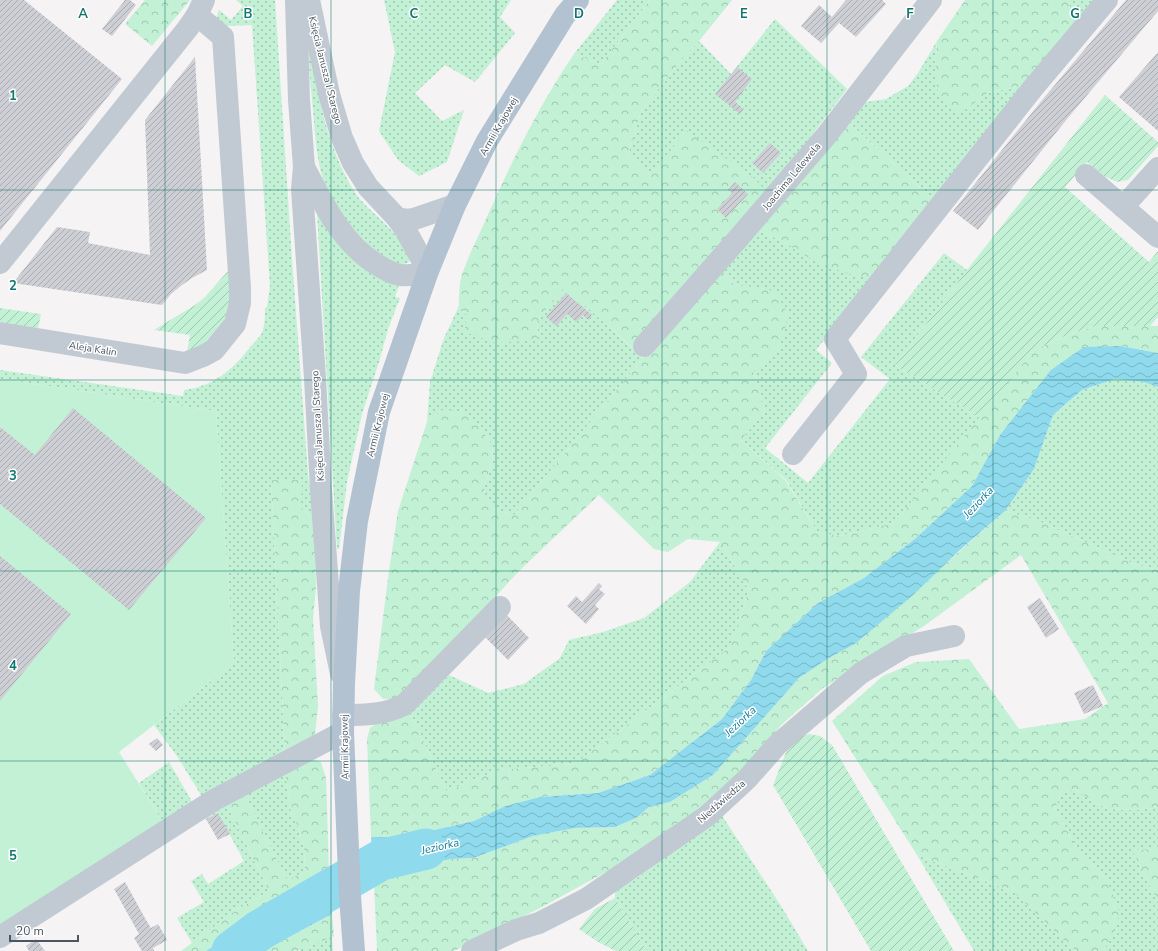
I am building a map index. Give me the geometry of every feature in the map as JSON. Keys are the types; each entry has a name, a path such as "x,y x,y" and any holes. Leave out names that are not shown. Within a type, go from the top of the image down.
{"main road":[{"name":"Armii Krajowej","path":"354,951 346,822 343,723 344,684 350,583 357,521 379,412 428,271 455,204 496,126 565,15 578,0"}],"street":[{"name":"Księcia Janusza I Starego","path":"296,0 299,100 304,167 302,189 303,212 331,626 344,684"},
{"name":"Księcia Janusza I Starego","path":"304,167 324,205 340,229 364,256 383,269 397,274 412,275 428,271 405,229 397,218 368,187 353,163 329,94 309,0"},
{"name":"Joachima Lelewela","path":"644,346 741,236 826,136 931,0"},
{"path":"793,454 856,374 835,339 1033,88 1107,0"},
{"path":"0,263 201,8"},
{"name":"Aleja Kalin","path":"0,333 185,363 214,350 235,324 240,303 240,288 223,37 201,8"},
{"path":"1124,207 1158,168"},
{"path":"1086,175 1158,237"},
{"path":"397,218 407,220 414,219 455,204"},
{"path":"0,937 214,800 343,723 404,705 500,607"},
{"name":"Niedźwiedzia","path":"472,951 516,930 539,923 586,899 707,816 747,779 777,745 811,714 862,672 906,646 954,636"}],"green space":[{"path":"145,0 190,0 152,46 125,24"},
{"path":"236,0 275,0 308,474 315,522 271,480 285,756 204,800 177,756 154,725 234,663 216,411 0,379 0,370 183,396 184,390 204,385 222,376 237,363 262,333 265,308 267,307 270,286 252,25 225,26 216,19 219,10 231,20 243,6"},
{"path":"384,0 511,0 500,17 515,33 475,82 445,65 415,93 442,121 464,110 447,162 419,176 398,160 379,131 395,52"},
{"path":"617,0 650,0 601,64 574,54"},
{"path":"650,0 732,0 641,111 628,155 651,176 686,130 754,178 768,193 635,350 564,288 538,319 537,340 496,343 465,332 466,314 459,306 462,274 505,177 537,114 574,54 601,64"},
{"path":"965,0 1067,0 1078,26 1027,85 987,93 967,109 955,112 938,92 935,71 937,41"},
{"path":"1067,0 1099,0 1078,26"},
{"path":"775,19 847,89 768,193 651,176 628,155 641,111 683,58 699,41 731,74"},
{"path":"305,22 322,111 336,154 356,194 388,226 403,245 408,254 409,262 405,264 393,262 385,258 370,246 345,219 331,198 326,187 317,152"},
{"path":"937,41 935,71 967,109 987,93 1027,85 936,202 849,123 866,102 886,99 908,86 918,73"},
{"path":"1105,95 1158,142 1158,146 1128,180 1117,182 1104,176 1087,162 1065,187 1149,262 1158,251 1158,317 1150,326 1096,326 1067,335 1033,351 980,418 895,365 967,270"},
{"path":"849,123 936,202 873,279 848,274 814,261 784,242 759,230"},
{"path":"317,213 377,277 399,286 395,297 400,298 388,329 362,414 347,482 339,549 337,549"},
{"path":"759,230 873,279 816,350 832,363 765,448 808,483 890,379 861,357 944,253 967,270 895,365 980,418 894,523 840,536 818,533 786,480 741,440 765,410 753,371 778,350 749,287 734,285 721,270"},
{"path":"229,270 231,305 222,325 203,345 187,352 190,335 154,330 204,298"},
{"path":"721,270 734,285 766,288 777,294 788,315 778,350 753,371 765,410 741,440 785,480 818,533 840,536 894,523 1033,351 1067,335 1096,326 1129,325 1158,326 1158,353 1121,346 1023,406 1000,435 972,486 916,538 864,578 818,603 766,651 751,680 722,719 650,775 598,793 540,797 505,806 474,821 403,837 371,837 367,739 370,728 380,721 409,714 415,722 446,791 499,770 575,764 730,647 749,590 720,542 688,539 668,552 654,549 599,495 518,572 430,669 399,697 383,699 374,689 398,511 427,422 443,410 461,411 479,425 492,445 493,460 485,484 484,494 492,508 514,515 643,358"},
{"path":"564,287 643,358 514,515 492,508 484,494 485,484 493,460 492,445 479,425 443,410 427,422 430,382 444,338 459,306 466,314 537,340 538,319"},
{"path":"0,308 41,314 38,329 0,324"},
{"path":"0,379 216,411 234,663 119,752 164,824 0,926"},
{"path":"1115,379 1145,382 1158,387 1158,570 1134,564 1036,520 1005,511 1034,469 1053,415 1082,390"},
{"path":"271,480 302,480 301,507 315,522 316,588 313,619 318,706 315,734 312,743 285,756"},
{"path":"1005,511 1036,520 1134,564 1158,570 1158,807 1140,810 1107,809 1073,789 1061,794 1055,808 1077,849 1106,878 1120,914 1109,942 1102,951 1077,951 1014,892 917,855 832,721 883,676 916,662 969,659 1019,729 1085,719 1108,703 1021,555 924,626 823,688 781,725 749,765 700,809 624,862 542,907 454,951 377,951 374,883 412,867 451,859 473,858 533,836 575,828 615,827 636,818 649,807 670,802 713,775 799,678 829,658 855,644"},
{"path":"720,542 749,590 730,647 575,764 499,770 446,791 415,722 409,714 449,675 488,693 524,684 560,658 569,640 603,632 644,618 690,582"},
{"path":"809,734 820,736 832,745 954,951 871,951 773,785 787,750 797,738"},
{"path":"307,760 321,762 326,778 329,872 268,909 206,951 181,951 238,909 269,891 226,803 244,793 287,880 305,872 304,849 298,826 291,812 285,770"},
{"path":"169,762 194,805 164,824 139,783"},
{"path":"285,770 291,812 298,826 304,849 305,872 287,880 244,793"},
{"path":"1073,789 1107,809 1140,810 1158,807 1158,849 1132,850 1158,902 1158,951 1102,951 1109,942 1106,878 1077,849 1055,808 1061,794"},
{"path":"226,803 269,891 238,909 192,943 177,918 204,902 191,881 202,874 208,884 244,861 218,813 206,819 204,814"},
{"path":"721,814 783,909 808,951 647,951 615,898 615,890 637,878"},
{"path":"1158,849 1158,902 1132,850"},
{"path":"917,855 1014,892 1077,951 974,951"},
{"path":"615,898 647,951 616,951 598,942 579,929 595,909"},
{"path":"332,914 334,936 297,951 263,951"},
{"path":"334,936 332,937 333,951 300,951 300,949"}],"water":[{"path":"1121,346 1158,353 1158,387 1144,382 1115,379 1082,390 1053,415 1034,469 1005,511 960,550 912,596 855,644 829,658 799,678 713,775 670,802 649,807 636,818 615,827 575,828 533,836 473,858 451,859 412,867 374,883 371,837 403,837 474,821 505,806 540,797 598,793 650,775 722,719 751,680 766,651 818,603 864,578 916,538 972,486 1000,435 1051,370 1084,347"},
{"path":"329,872 332,914 263,951 206,951 268,909"}],"building":[{"path":"0,0 24,0 122,79 0,231"},
{"path":"125,0 130,0 136,5 112,36 102,29"},
{"path":"846,0 882,0 886,4 856,37 839,23 821,43 801,26 819,5 832,17"},
{"path":"1126,0 1158,0 1158,11 1067,119 978,230 953,211 1043,99"},
{"path":"1158,52 1158,131 1119,97"},
{"path":"195,57 207,270 182,285 171,294 162,305 13,283 57,227 90,232 88,243 150,255 145,120"},
{"path":"737,67 752,79 735,102 744,109 740,114 715,94"},
{"path":"770,143 781,153 763,173 752,163"},
{"path":"735,182 748,194 726,218 717,209 732,193 728,190"},
{"path":"566,293 592,315 588,320 583,315 576,322 567,314 556,326 546,317"},
{"path":"73,408 206,518 129,610 0,504 0,427 35,455"},
{"path":"0,556 71,614 0,701"},
{"path":"599,583 602,586 599,589 605,594 595,605 599,609 586,624 567,606 576,596 582,602"},
{"path":"1040,598 1059,629 1046,638 1027,607"},
{"path":"505,613 529,638 508,660 483,635"},
{"path":"1093,685 1103,706 1084,714 1074,693"},
{"path":"157,738 163,745 156,751 149,744"},
{"path":"218,813 230,834 218,840 206,819"},
{"path":"125,882 151,928 158,924 167,940 153,948 154,951 142,951 134,938 139,934 114,889"},
{"path":"36,939 45,951 29,951 26,946"}],"waterway":[{"name":"Jeziorka","path":"232,951 260,930 381,860 426,849"}]}
